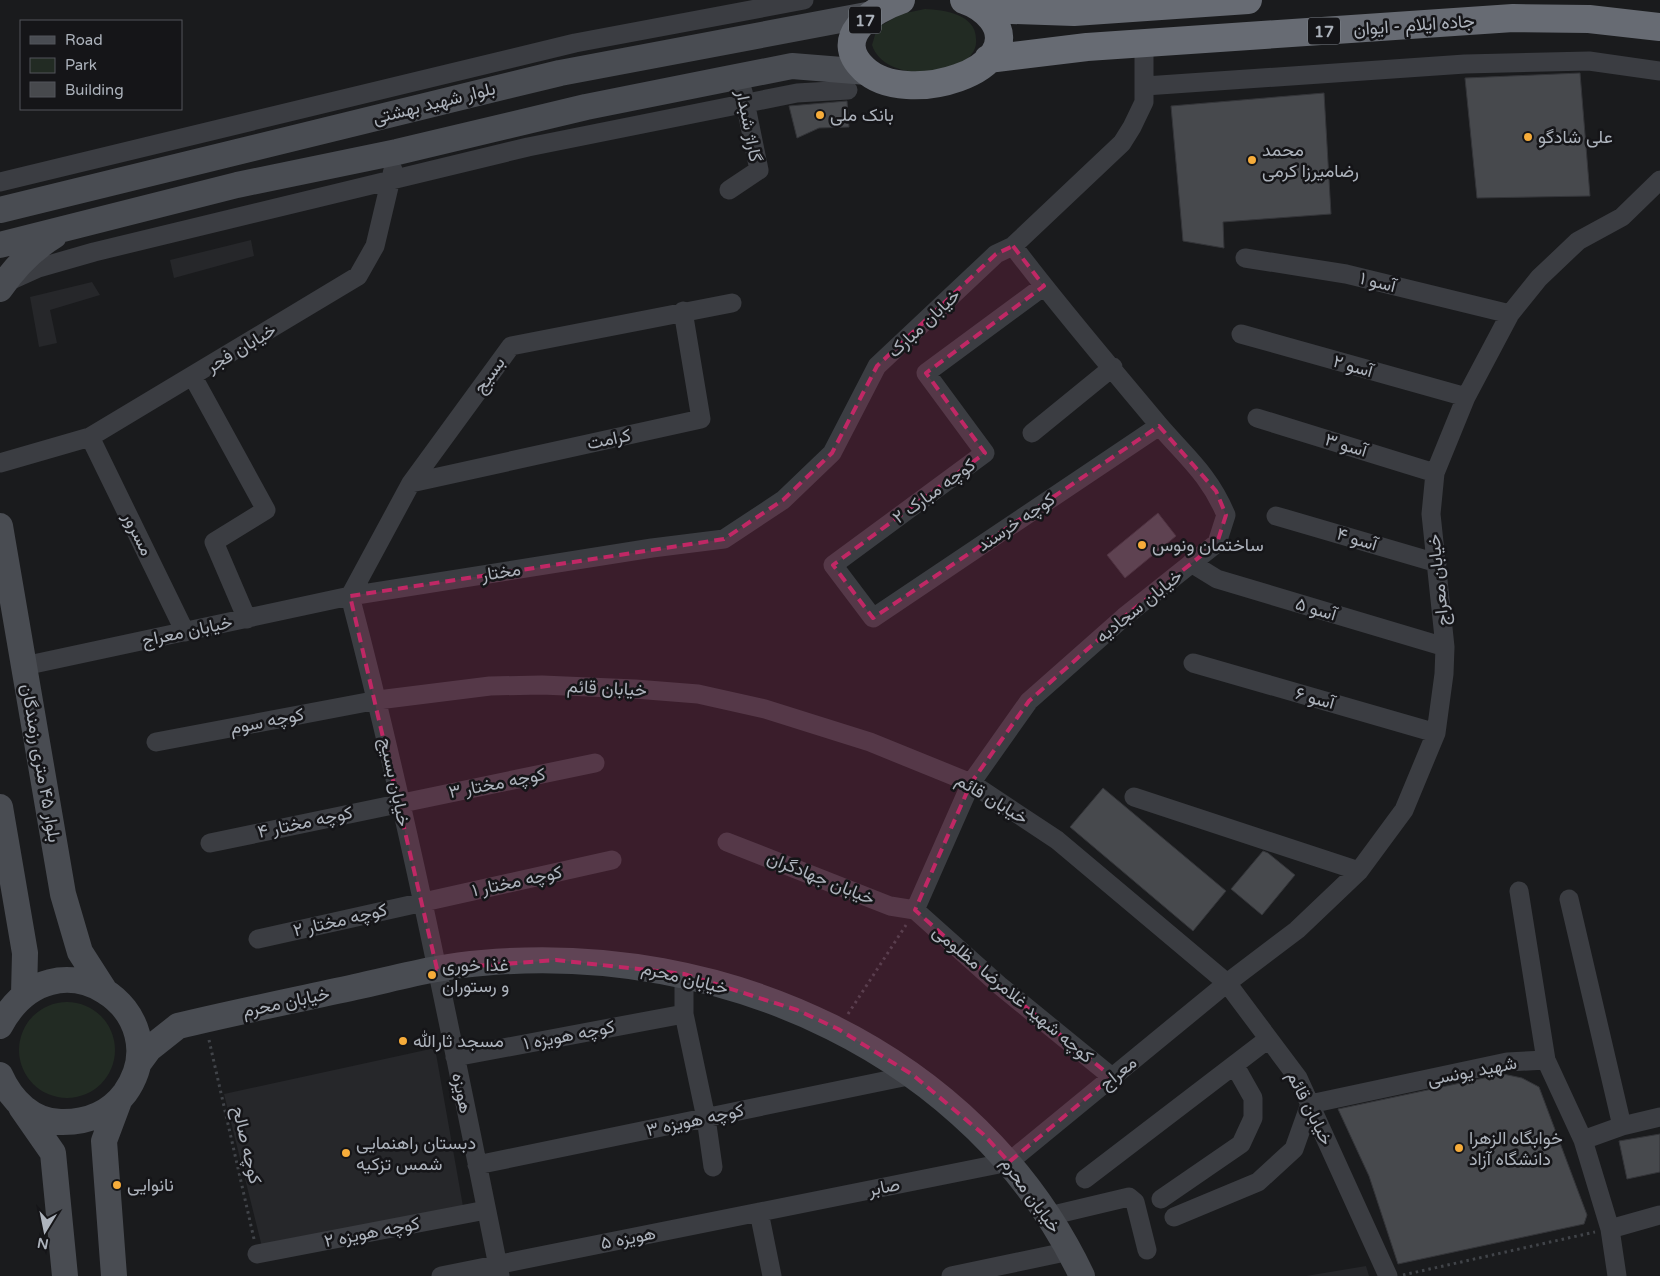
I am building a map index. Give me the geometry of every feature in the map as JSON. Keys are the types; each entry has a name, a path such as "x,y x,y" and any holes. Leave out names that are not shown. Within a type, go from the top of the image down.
{"highway":[{"name":"17","path":"974,5 1074,12 1248,0"},
{"name":"17","path":"879,6 862,22 852,39 857,81 929,86 970,74 995,51 998,34 996,25 974,5"},
{"name":"جاده ایلام - ایوان","path":"988,59 1087,47 1513,18 1589,19 1660,27"}],"main road":[{"name":"بلوار شهید بهشتی","path":"0,210 560,73 879,6"},
{"path":"0,245 237,185 398,152 586,107 739,76 792,66 857,81"},
{"path":"2,286 15,266 40,244 68,228"},
{"name":"بلوار ۴۵ متری رزمندگان","path":"0,526 63,894 80,952 135,1029 139,1042 138,1064"},
{"path":"0,807 24,953 8,1011"},
{"name":"خیابان محرم","path":"178,1026 437,970 481,963 556,960 633,966 684,974 797,1010 838,1029 914,1075 983,1134 1009,1162 1048,1216 1070,1251 1082,1276"},
{"path":"8,1011 43,984 64,980 86,982 113,997 139,1016 178,1026"},
{"path":"114,1276 104,1141 119,1101 131,1084 138,1064 149,1049 178,1026"},
{"path":"0,1075 10,1103 53,1153 65,1276"},
{"path":"10,1103 39,1117 60,1122 74,1122 102,1114 119,1101"}],"street":[{"path":"0,182 575,43 804,0"},
{"name":"خیابان مبارک","path":"652,548 724,539 783,500 832,454 877,366 996,254 1013,246 1122,142 1144,102 1144,43"},
{"path":"1145,86 1465,64 1589,61 1660,71"},
{"name":"گاراژ شبدار","path":"729,190 759,170 739,76"},
{"path":"2,286 38,268 94,252 528,147 857,81"},
{"name":"خیابان فجر","path":"0,463 90,437 193,377 358,276 375,246 398,152"},
{"name":"خیابان معراج","path":"1227,983 1297,930 1359,871 1404,810 1436,733 1444,674 1445,647 1431,514 1435,473 1466,397 1510,314 1539,278 1578,241 1622,217 1660,180"},
{"name":"خیابان سجادیه","path":"915,910 971,783 1029,701 1072,662 1216,543 1226,515 1216,491 1194,463 1159,426 1013,246"},
{"name":"آسو ۱","path":"1245,258 1346,274 1510,314"},
{"name":"کوچه مبارک ۲","path":"873,618 834,565 985,453 926,373 1044,286"},
{"name":"بسیج","path":"350,596 411,483 511,346 732,303"},
{"name":"کرامت","path":"411,483 701,419 684,311"},
{"name":"آسو ۲","path":"1241,334 1466,397"},
{"path":"1032,433 1113,368"},
{"path":"193,377 266,510 214,542 247,619"},
{"name":"آسو ۳","path":"1256,418 1435,473"},
{"name":"کوچه خرسند","path":"873,618 1159,426"},
{"name":"مسرور","path":"90,437 185,632"},
{"name":"آسو ۴","path":"1276,516 1437,563"},
{"name":"مختار","path":"350,596 652,548"},
{"name":"آسو ۵","path":"1191,563 1217,579 1445,647"},
{"name":"خیابان معراج","path":"24,666 350,596"},
{"name":"خیابان بسیج","path":"350,596 378,700 437,970"},
{"name":"آسو ۶","path":"1194,663 1436,733"},
{"name":"خیابان قائم","path":"378,700 490,686 542,685 698,694 765,709 870,742 971,783 1057,840 1227,983 1298,1078 1388,1276"},
{"name":"کوچه سوم","path":"156,742 378,700"},
{"name":"کوچه مختار ۳","path":"399,802 594,763"},
{"path":"1134,797 1359,871"},
{"name":"کوچه مختار ۴","path":"210,843 399,802"},
{"name":"خیابان جهادگران","path":"727,842 890,906 915,910"},
{"name":"کوچه مختار ۱","path":"421,901 612,860"},
{"path":"1520,891 1546,1060 1583,1140 1610,1229 1617,1276"},
{"path":"1569,899 1622,1126"},
{"name":"کوچه مختار ۲","path":"258,939 421,901"},
{"name":"کوچه شهید غلامرضا مظلومی","path":"915,910 999,986 1112,1077"},
{"name":"هویزه","path":"437,970 499,1270"},
{"path":"684,974 684,1014 706,1118 713,1168"},
{"name":"معراج","path":"1009,1162 1227,983"},
{"name":"کوچه هویزه ۱","path":"455,1057 684,1014"},
{"path":"1085,1179 1268,1039"},
{"name":"شهید یونسی","path":"1310,1104 1507,1062 1546,1060"},
{"path":"1161,1199 1242,1144 1253,1118 1253,1098 1235,1066"},
{"name":"کوچه هویزه ۳","path":"477,1165 914,1075"},
{"path":"1174,1216 1258,1182 1294,1148 1310,1104"},
{"path":"1583,1140 1622,1126 1660,1117"},
{"name":"صابر","path":"759,1212 1009,1162"},
{"path":"1048,1216 1129,1197 1135,1202 1147,1250"},
{"name":"کوچه هویزه ۲","path":"257,1254 486,1210"},
{"path":"759,1212 772,1276"},
{"name":"هویزه ۵","path":"441,1276 499,1270 759,1212"},
{"path":"1610,1229 1660,1215"},
{"path":"951,1276 1070,1251"}],"path":[{"path":"838,1029 915,910"},
{"name":"کوچه صالح","path":"205,1020 257,1254"},
{"path":"1400,1276 1610,1229"}],"highlighted area":[{"path":"1013,246 1044,286 926,373 985,453 833,565 873,618 1159,426 1216,491 1226,515 1217,543 1124,617 1029,701 971,783 915,910 999,985 1112,1077 1009,1162 983,1134 913,1075 838,1029 797,1010 684,974 556,960 437,969 350,596 724,539 783,500 832,453 877,366 996,254"}],"shaded area":[{"path":"251,240 254,256 174,278 170,260"},
{"path":"92,282 100,295 50,310 57,343 39,347 30,297"},
{"name":"دبستان راهنمایی شمس تزکیه","path":"435,1048 464,1212 263,1251 224,1094"},
{"path":"1366,1266 1369,1276 1306,1276"}],"green space":[{"path":"925,9 949,12 958,15 971,24 975,31 976,39 973,53 956,65 944,70 929,72 901,69 888,64 878,56 872,45 877,28 901,14"},
{"path":"67,1002 85,1006 101,1016 111,1032 115,1050 111,1068 101,1084 85,1094 67,1098 49,1094 33,1084 23,1068 19,1050 23,1032 33,1016 49,1006"}],"building":[{"name":"علی شادگو","path":"1580,73 1590,196 1477,198 1465,78"},
{"name":"محمد رضامیرزا کرمی","path":"1324,93 1331,214 1223,222 1224,248 1183,241 1171,106"},
{"name":"بانک ملی","path":"847,101 849,127 819,128 797,138 789,106"},
{"name":"ساختمان ونوس","path":"1158,513 1176,536 1125,578 1107,555"},
{"path":"1103,788 1226,891 1193,931 1070,827"},
{"path":"1263,851 1295,875 1262,915 1231,889"},
{"name":"خوابگاه الزهرا دانشگاه آزاد","path":"1503,1074 1522,1078 1539,1087 1587,1215 1584,1224 1398,1264 1369,1176 1338,1109"},
{"path":"1660,1134 1660,1172 1627,1179 1619,1141"}],"place":[{"name":"بانک ملی","path":"820,115"},
{"name":"علی شادگو","path":"1528,137"},
{"name":"محمد رضامیرزا کرمی","path":"1252,160"},
{"name":"ساختمان ونوس","path":"1142,545"},
{"name":"غذا خوری و رستوران","path":"432,975"},
{"name":"مسجد ثارالله","path":"403,1041"},
{"name":"خوابگاه الزهرا دانشگاه آزاد","path":"1459,1148"},
{"name":"دبستان راهنمایی شمس تزکیه","path":"346,1153"},
{"name":"نانوایی","path":"117,1185"}]}
